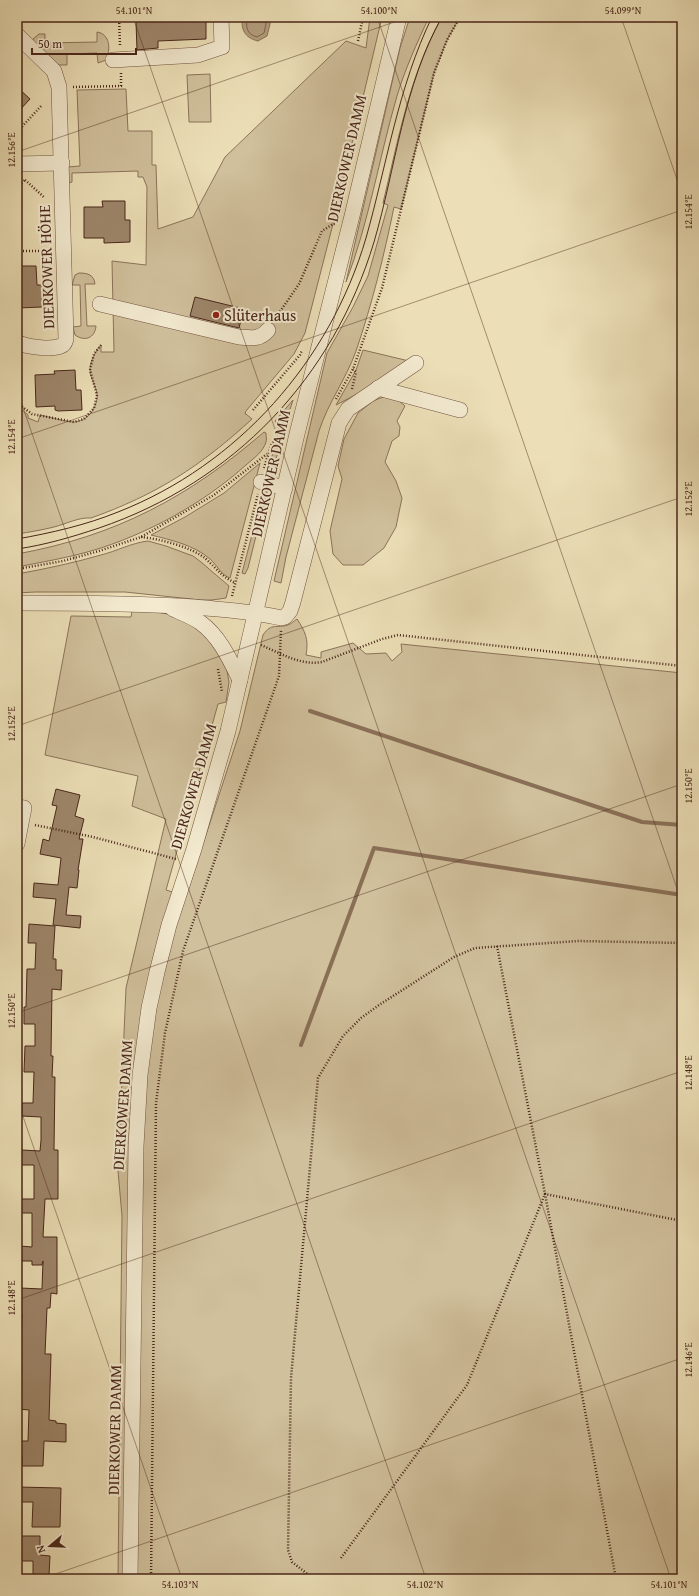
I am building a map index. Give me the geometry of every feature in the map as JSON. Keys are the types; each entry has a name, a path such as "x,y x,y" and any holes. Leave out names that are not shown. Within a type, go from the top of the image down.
{"street":[{"path":"113,60 198,55 222,47 221,17"},
{"name":"DIERKOWER DAMM","path":"130,1579 136,1146 142,1056 150,1001 169,925 194,849 228,731 284,488 399,17"},
{"name":"DIERKOWER HÖHE","path":"17,35 54,71 58,79 62,163 66,339 64,344 60,347 34,347 22,345 17,342"},
{"path":"19,170 62,163"},
{"path":"100,304 239,337 259,338 268,330"},
{"path":"17,604 111,603 256,612 281,618 285,617 290,612 339,423 348,409 416,363"},
{"path":"378,388 460,410"},
{"path":"261,482 284,488"},
{"path":"167,606 202,624 223,647 240,680"},
{"path":"17,844 20,812"}],"path":[{"path":"358,41 363,17"},
{"path":"361,349 382,288 434,73 447,40 460,17"},
{"path":"17,137 17,130 42,105"},
{"path":"19,170 25,180 45,198"},
{"path":"17,187 25,180"},
{"path":"268,330 299,284 322,231 333,224 336,224 335,231"},
{"path":"17,251 46,251"},
{"path":"17,403 32,414 74,422 84,419 94,408 97,395 90,370 94,354 101,345"},
{"path":"253,410 300,355 303,349"},
{"path":"141,537 156,539 182,547 205,558 223,577 235,583 268,453 272,443 283,435"},
{"path":"17,569 63,561 141,537 214,496 268,453"},
{"path":"250,640 279,653 306,662 314,663 322,662 382,639 398,635 682,666"},
{"path":"151,1579 156,1103 165,1033 183,951 279,676 279,653"},
{"path":"20,812 93,837 178,860"},
{"path":"314,1579 292,1562 288,1550 291,1378 318,1078 343,1036 367,1013 454,957 475,948 578,941 682,943"},
{"path":"497,946 545,1194 616,1579"},
{"path":"545,1194 682,1221"},
{"path":"341,1558 467,1385 545,1194"}],"shaded area":[{"path":"370,17 382,17 333,224 305,333 294,354 246,411 245,414 252,419 196,465 157,489 91,518 17,534 17,406 28,415 28,418 38,422 40,415 73,422 83,420 91,413 97,399 97,394 90,373 92,360 101,345 101,352 114,352 112,261 146,265 147,187 143,177 138,177 138,171 72,173 72,182 68,183 68,167 80,166 77,90 126,89 128,131 152,131 152,165 156,165 158,229 193,217 225,157 346,41 366,48"},
{"path":"410,17 429,17 407,66 400,86 361,236 346,282 400,48"},
{"path":"442,17 460,17 447,40 434,73 401,209 394,207 377,280 356,351 319,431 286,557 281,583 274,581 327,353 353,307 368,276 388,205 383,203 406,108 421,61"},
{"path":"97,32 105,36 109,47 106,60 98,63 97,53 67,54 67,65 55,65 33,43 33,39 39,34 45,34 45,43 97,42"},
{"path":"210,74 211,122 189,122 187,75"},
{"path":"79,273 90,275 95,284 85,284 87,326 96,326 94,333 89,338 82,338 75,335 73,327 81,326 80,285 72,285 75,275"},
{"path":"363,350 409,361 378,383 336,405 356,370"},
{"path":"388,395 397,399 405,406 397,421 400,427 399,436 392,441 385,462 396,481 402,498 396,527 384,548 363,565 343,565 333,554 330,531 342,479 338,466 344,439 358,413 373,401"},
{"path":"293,400 283,431 278,434 279,429 275,421"},
{"path":"264,432 266,433 266,442 263,449 230,479 193,505 153,527 91,551 17,567 17,554 53,546 87,536 119,525 150,511 208,476"},
{"path":"280,444 270,482 266,478 274,449"},
{"path":"260,463 230,578 227,577 210,559 197,550 151,535 185,517 224,493"},
{"path":"268,488 248,568 245,574 242,573 264,489"},
{"path":"148,541 193,556 229,586 226,598 201,600 125,592 17,593 17,574 80,561 136,543"},
{"path":"132,611 152,611 178,616 207,634 226,665 229,682 226,702 218,704 166,890 186,896 240,731 263,635 272,627 288,625 297,619 306,636 306,655 321,658 321,652 353,643 366,654 386,653 392,661 402,652 401,644 682,673 682,1579 118,1579 122,1216 118,1171 126,988 166,819 132,806 138,776 45,755 71,616 131,617"}],"water":[{"path":"243,17 270,17 267,36 258,41 250,38 243,29"}],"building":[{"path":"141,17 190,17 190,20 206,20 206,39 158,41 158,48 137,50 136,22 141,21"},
{"path":"17,87 30,99 17,113"},
{"path":"102,201 125,201 125,220 130,220 130,242 104,243 104,238 84,238 84,207 103,207"},
{"path":"17,266 36,266 37,285 42,285 42,307 17,308"},
{"name":"Slüterhaus","path":"195,297 244,309 239,328 190,316"},
{"path":"75,370 76,390 81,390 82,410 58,411 55,410 55,406 36,407 35,375 55,374 54,371"},
{"path":"56,789 80,795 75,816 84,819 79,839 83,839 77,888 69,887 66,915 81,916 80,928 53,925 56,899 33,897 34,883 58,885 61,858 40,854 43,839 49,841 57,806 52,805"},
{"path":"29,924 55,926 53,959 56,959 56,970 62,970 61,990 52,989 51,1056 53,1056 52,1077 55,1077 54,1150 58,1150 58,1199 45,1199 43,1237 57,1237 57,1294 51,1293 50,1308 47,1308 45,1354 51,1354 49,1420 56,1421 56,1423 66,1424 66,1442 44,1441 43,1466 22,1466 22,1457 17,1457 17,1441 28,1441 29,1410 18,1409 19,1346 21,1346 22,1314 19,1314 20,1288 42,1289 43,1261 42,1265 32,1265 32,1261 20,1261 20,1246 32,1247 32,1213 20,1213 21,1199 34,1199 34,1165 21,1165 22,1150 40,1151 41,1140 41,1117 22,1116 22,1103 33,1103 34,1072 24,1072 25,1046 35,1046 35,1024 24,1024 27,969 35,969 36,943 28,943"},
{"path":"17,1487 61,1488 60,1527 32,1527 33,1502 17,1502"},
{"path":"17,1536 40,1536 40,1555 50,1556 49,1575 33,1575 33,1561 20,1561 20,1551 17,1551"}],"waterway":[{"path":"310,711 642,822 682,825"},
{"path":"301,1045 374,848 682,895"}],"tram line":[{"path":"17,539 94,521 162,492 202,467 240,437 274,404 303,366 329,326 350,283 366,238 394,126 410,71 432,17"},
{"path":"17,549 79,535 99,528 148,508 193,483 235,453 272,419 305,380 333,338 356,291 374,242 382,214 409,99 429,43 442,17"}],"place":[{"name":"Slüterhaus","path":"216,315"}]}
